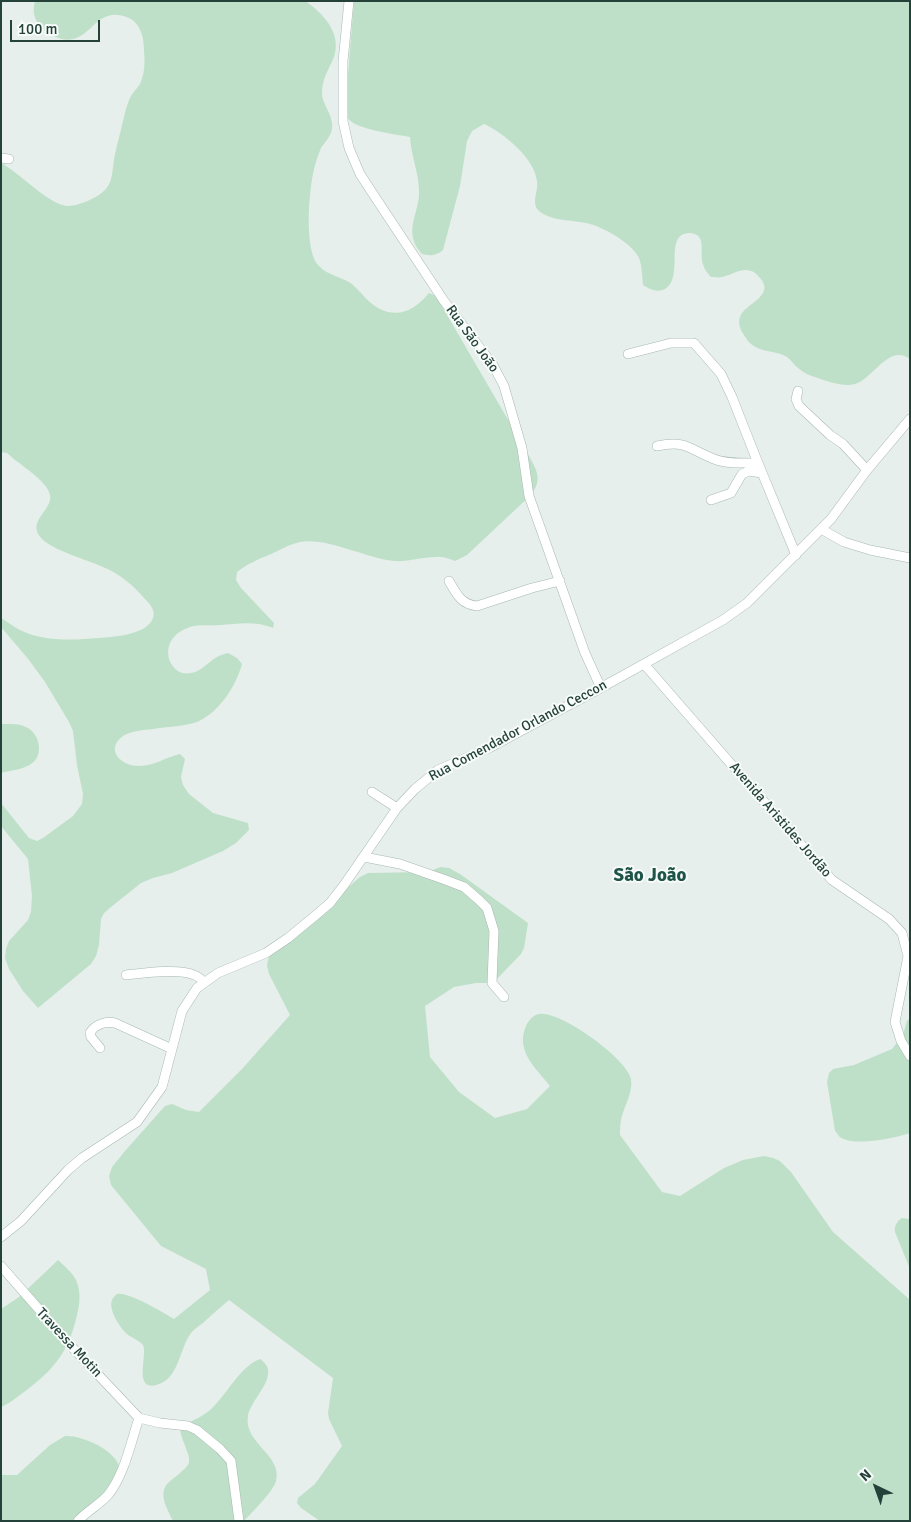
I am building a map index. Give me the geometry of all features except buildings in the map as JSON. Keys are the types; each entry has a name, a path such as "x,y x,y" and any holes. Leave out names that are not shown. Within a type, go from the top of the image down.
{"street":[{"name":"Rua São João","path":"348,1 343,61 343,121 350,148 360,174 444,301 493,365 504,386 522,448 528,496 585,653 601,688"},
{"path":"628,354 671,343 694,342 721,374 732,396 796,555"},
{"path":"798,391 796,399 799,406 830,435 843,444 867,470"},
{"name":"Rua Comendador Orlando Ceccon","path":"1,1237 21,1221 68,1170 82,1158 137,1122 162,1087 182,1011 190,997 204,982 218,973 266,953 288,938 330,903 397,808 415,789 438,770 490,748 723,620 748,603 831,519 867,470 910,419"},
{"path":"657,446 671,443 682,444 722,462 758,463"},
{"path":"711,500 731,493 742,474 749,471 762,473"},
{"path":"821,529 844,542 870,550 910,558"},
{"path":"449,581 460,598 468,605 477,606 532,588 560,582"},
{"name":"Avenida Aristides Jordão","path":"644,664 832,880 889,919 902,933 908,956 894,1022 901,1041 910,1056"},
{"path":"372,792 397,808"},
{"path":"364,857 400,864 444,879 464,887 479,900 487,908 494,931 492,983 504,997"},
{"path":"126,975 151,972 188,973 204,982"},
{"path":"100,1048 90,1033 92,1029 102,1023 109,1022 172,1049"},
{"name":"Travessa Motin","path":"1,1266 65,1340 138,1418"},
{"path":"78,1521 109,1494 118,1479 138,1418 188,1426 197,1430 220,1449 231,1461 239,1521"}],"green space":[{"path":"35,1 305,1 318,11 333,32 336,48 322,88 332,129 321,148 311,185 309,232 314,258 322,269 352,284 372,304 387,312 394,313 408,310 429,293 436,296 528,454 538,479 531,495 467,555 455,561 439,557 394,561 322,542 296,543 253,562 237,572 236,580 241,588 274,623 273,628 249,623 198,626 190,627 176,635 170,643 168,656 173,667 178,671 184,673 195,672 218,656 228,653 237,658 242,664 236,681 226,697 207,717 189,724 126,734 118,741 115,752 122,761 133,766 150,765 180,754 185,759 181,777 183,785 189,794 213,813 248,823 249,830 236,843 223,851 172,873 141,883 111,907 104,913 101,919 99,945 96,956 91,964 38,1008 23,991 9,969 5,958 9,941 28,920 31,912 32,896 28,859 1,826 1,803 29,838 37,841 73,816 82,804 83,794 73,731 69,722 45,682 1,627 1,618 20,630 39,637 79,639 112,637 137,632 150,624 154,613 151,605 121,577 103,567 54,547 42,539 36,527 50,501 48,489 32,472 7,453 1,452 1,163 59,204 67,206 77,205 97,196 105,190 110,182 126,108 130,98 140,84 144,68 142,36 139,28 129,18 111,15 80,36 65,40 45,31 39,25 34,16"},
{"path":"354,1 910,1 910,359 902,355 895,355 881,364 862,381 846,385 805,373 787,357 755,347 742,332 739,319 743,312 762,295 764,284 756,274 747,270 721,277 711,277 703,265 701,241 693,233 681,235 677,240 674,275 671,283 662,290 656,291 648,288 643,285 639,258 623,241 608,231 593,225 554,218 538,210 535,203 537,181 530,163 500,133 484,124 472,131 467,141 460,186 443,250 433,255 422,254 415,245 412,229 419,191 410,137 366,128 351,121 346,115"},
{"path":"1,724 22,725 35,735 38,740 39,751 38,756 31,764 20,769 1,773"},
{"path":"441,867 449,868 460,874 528,923 524,948 521,954 496,980 489,983 454,987 425,1006 430,1057 459,1092 495,1118 527,1109 550,1086 533,1066 525,1051 523,1035 526,1026 531,1018 539,1014 549,1015 562,1020 591,1037 627,1070 631,1079 631,1089 621,1118 620,1135 662,1192 680,1196 724,1168 743,1160 764,1156 773,1158 780,1161 791,1172 833,1232 910,1298 910,1521 320,1521 297,1503 298,1498 315,1484 342,1446 328,1413 333,1378 229,1300 191,1333 174,1371 164,1382 156,1385 145,1383 143,1377 143,1345 127,1334 118,1323 111,1304 113,1298 117,1294 129,1296 146,1303 174,1319 210,1290 206,1269 161,1246 111,1185 109,1176 112,1167 165,1106 172,1104 186,1110 199,1112 242,1069 290,1015 269,974 267,965 269,956 360,877 368,873 427,872"},
{"path":"910,1018 910,1133 885,1139 864,1141 846,1140 840,1137 835,1131 827,1082 829,1073 833,1069 854,1065 892,1049 903,1035 907,1021"},
{"path":"902,1218 910,1219 910,1269 895,1232 896,1224"},
{"path":"58,1260 72,1274 79,1289 79,1306 70,1339 59,1359 44,1376 1,1407 1,1309 19,1297"},
{"path":"260,1359 266,1365 267,1379 250,1409 248,1425 251,1434 274,1464 277,1472 274,1486 244,1521 173,1521 163,1493 167,1484 189,1463 189,1456 180,1429 210,1410 239,1375"},
{"path":"65,1436 88,1441 104,1449 116,1460 121,1474 83,1521 1,1521 1,1475 17,1475 50,1445"}],"district":[{"name":"São João","path":"650,876"}]}
